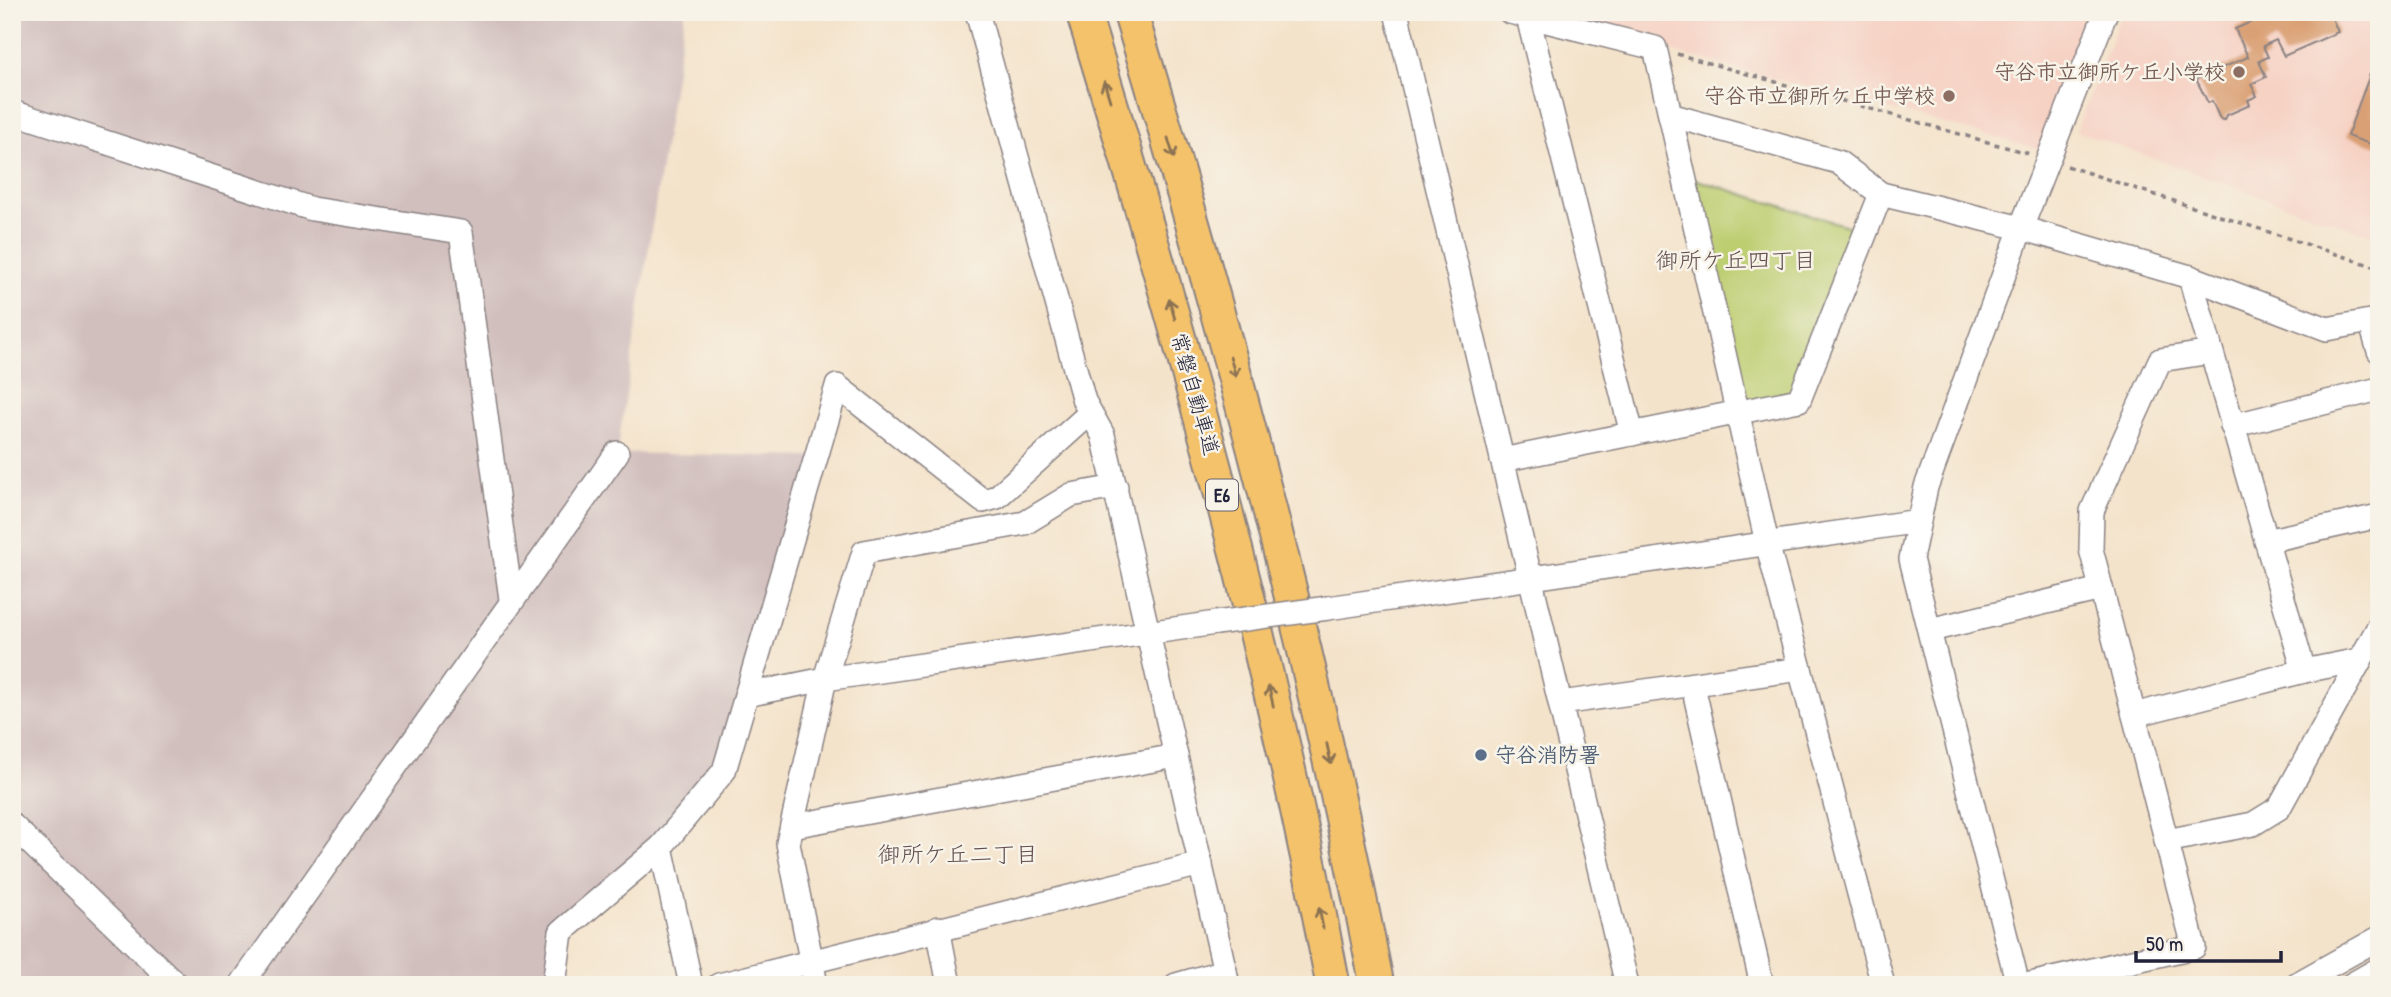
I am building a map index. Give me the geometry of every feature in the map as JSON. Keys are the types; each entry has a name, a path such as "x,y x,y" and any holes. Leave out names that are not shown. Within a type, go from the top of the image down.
{"highway":[{"name":"常磐自動車道","path":"1083,12 1210,447 1315,887 1333,985"},
{"name":"常磐自動車道","path":"1130,12 1184,188 1252,436 1309,663 1377,985"}],"street":[{"path":"977,12 1013,151 1089,414 1103,435 1227,978 1176,985"},
{"path":"1396,12 1628,985"},
{"path":"2018,985 1911,559 1926,487 2047,159 2106,12"},
{"path":"1632,434 1519,15 1655,47 1767,543 1883,985"},
{"path":"12,112 312,209 461,232 511,599"},
{"path":"1670,115 1838,162 1881,194 2021,228 2190,277 2327,329 2370,321 2379,351"},
{"path":"1502,460 1799,400 1881,194"},
{"path":"2190,277 2304,671"},
{"path":"2026,985 2194,947 2091,549 2092,511 2161,360 2211,352"},
{"path":"554,985 561,932 661,847 724,771 837,386 983,500 997,497 1089,414"},
{"path":"2232,426 2379,389"},
{"path":"241,985 511,599 617,453"},
{"path":"816,985 789,843 825,679 864,552 1025,523 1071,495 1116,487"},
{"path":"2266,541 2379,516"},
{"path":"746,695 825,679 1147,635 1919,521"},
{"path":"1930,630 2101,589"},
{"path":"2166,841 2253,824 2278,808 2379,626"},
{"path":"2134,715 2304,671 2359,660"},
{"path":"1561,704 1800,669"},
{"path":"1693,686 1762,985"},
{"path":"792,826 1176,756"},
{"path":"12,825 177,985"},
{"path":"661,847 691,985"},
{"path":"719,985 1201,864"},
{"path":"938,928 949,985"},
{"path":"2295,985 2379,938"},
{"path":"2351,985 2379,969"}],"path":[{"path":"1655,47 2047,159 2379,268"}],"shaded area":[{"path":"12,12 685,12 617,453 816,457 726,755 653,856 554,942 556,985 12,985"},
{"name":"守谷市立御所ケ丘中学校","path":"1534,12 2093,12 2039,149 1636,42"},
{"name":"守谷市立御所ケ丘小学校","path":"2122,12 2379,12 2379,238 2076,131"}],"green space":[{"path":"1684,176 1866,232 1799,400 1738,413"}],"building":[{"path":"2274,12 2345,12 2332,18 2338,32 2284,56 2276,40 2263,46 2268,57 2259,61 2266,77 2251,84 2257,96 2248,100 2250,105 2227,115 2225,120 2220,119 2212,101 2208,103 2196,79 2248,57 2235,29"},
{"path":"2379,53 2379,147 2347,136"}],"place":[{"name":"守谷市立御所ケ丘小学校","path":"2239,72"},
{"name":"守谷市立御所ケ丘中学校","path":"1949,96"},
{"name":"守谷消防署","path":"1481,755"}],"district":[{"name":"御所ケ丘四丁目","path":"1736,260"},
{"name":"御所ケ丘二丁目","path":"958,854"}]}
